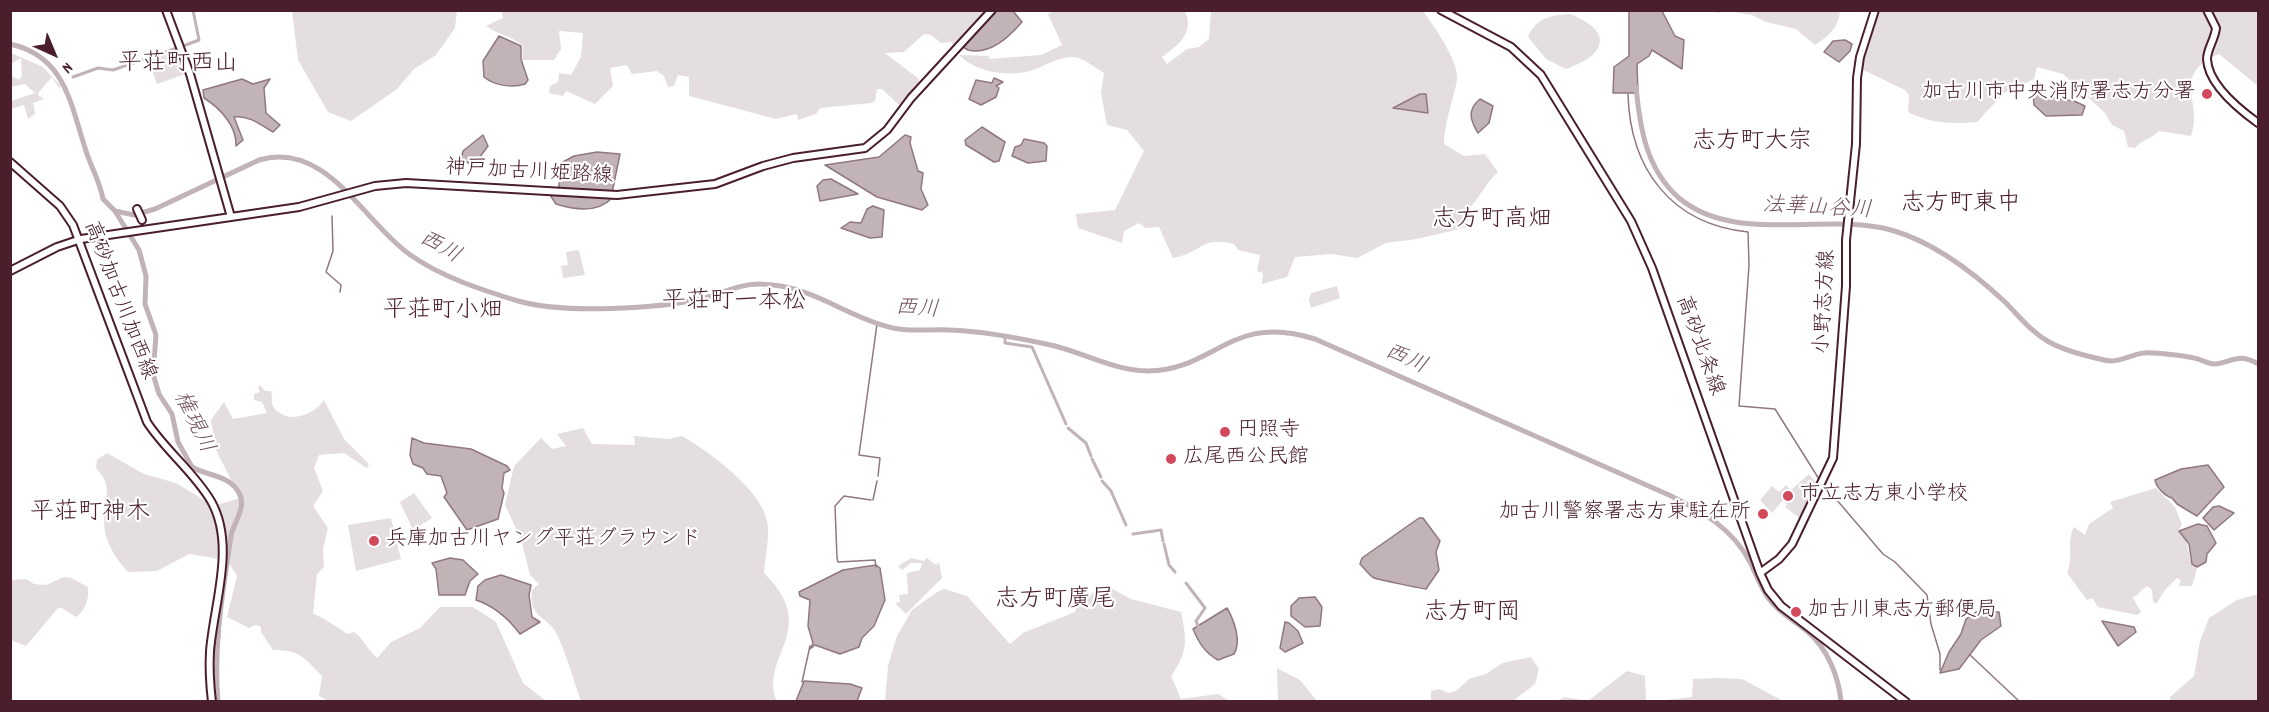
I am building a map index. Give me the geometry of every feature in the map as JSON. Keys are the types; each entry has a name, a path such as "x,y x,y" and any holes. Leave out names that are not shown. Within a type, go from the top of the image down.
{"main road":[{"path":"166,10 190,74 231,217"},
{"name":"神戸加古川姫路線","path":"10,271 57,246 81,239 299,207 375,186 406,183 625,195 715,184 763,166 794,158 866,148 887,130 911,98 992,10"},
{"name":"高砂北条線","path":"1442,10 1511,47 1532,65 1551,89 1631,221 1652,268 1768,590 1781,606 1906,702"},
{"name":"小野志方線","path":"1760,573 1779,559 1792,544 1823,483 1835,450 1848,219 1853,192 1858,68 1875,10"},
{"path":"2207,10 2216,28 2208,53 2208,65 2228,98 2259,123"},
{"name":"高砂加古川加西線","path":"10,162 60,206 81,239 147,422 163,444 204,490 218,518 222,548 210,650 212,702"},
{"path":"137,209 141,220"}],"shaded area":[{"path":"292,10 457,11 455,28 436,55 414,69 397,89 351,121 328,112 298,60"},
{"path":"501,10 984,10 987,13 947,56 955,46 951,42 941,43 931,35 924,34 904,52 885,53 919,79 916,89 901,107 882,89 877,89 875,101 872,103 820,108 816,114 798,120 797,114 776,119 689,96 689,77 678,75 674,86 668,87 664,76 657,71 632,74 627,65 610,68 613,86 595,104 566,91 563,96 549,93 550,86 558,82 559,73 571,75 581,57 583,33 559,31 561,49 554,60 522,60 523,46 486,26 503,18"},
{"path":"1840,10 1838,22 1832,31 1815,45 1796,29 1766,22 1752,15 1711,11"},
{"path":"995,11 1013,11 1022,22 1011,34 991,48 976,51 963,47"},
{"path":"1053,11 1185,11 1188,19 1186,32 1179,43 1162,57 1167,64 1187,49 1199,47 1209,39 1211,11 1423,11 1445,44 1457,73 1444,144 1464,156 1485,154 1498,172 1468,210 1468,227 1417,239 1386,243 1357,258 1332,254 1295,257 1287,277 1262,284 1263,273 1257,271 1260,255 1238,250 1234,244 1208,243 1173,258 1159,227 1145,228 1139,223 1124,231 1122,243 1078,228 1076,214 1115,210 1144,151 1127,130 1107,125 1101,93 1104,73 1074,57 1021,73 992,72 974,66 959,55 989,56 989,59 1041,55 1062,45 1048,14"},
{"path":"1629,11 1662,11 1675,36 1684,40 1682,69 1652,50 1649,56 1637,64 1638,93 1613,93 1614,67 1629,56"},
{"path":"1877,11 2258,11 2258,86 2219,54 2204,62 2195,71 2191,90 2194,123 2191,136 2159,131 2135,148 2128,147 2124,131 2112,125 2105,113 2063,74 2037,67 2034,79 2004,93 1977,122 1934,121 1908,112 1909,95 1905,90 1861,69"},
{"path":"1570,14 1594,28 1599,35 1600,43 1590,57 1566,69 1546,59 1528,37 1535,26 1545,19"},
{"path":"499,36 521,46 521,59 528,80 525,84 504,85 484,77 483,61"},
{"path":"1845,40 1852,44 1850,51 1839,62 1824,52 1833,41"},
{"path":"179,48 188,73 157,84 148,58"},
{"path":"11,53 43,67 61,86 59,88 52,77 39,92 38,95 44,99 33,103 35,114 28,119 24,105 11,109 11,101 35,93 25,84 11,87 11,76 24,82 19,79 22,76 21,58 11,64"},
{"path":"994,78 1003,82 996,86 999,88 996,97 981,105 969,99 976,80 992,83"},
{"path":"242,79 253,84 270,79 264,88 266,113 280,125 273,132 250,119 234,117 243,140 236,146 231,125 216,107 204,98 203,90"},
{"path":"1420,94 1426,94 1428,113 1393,108"},
{"path":"2033,94 2074,101 2085,106 2082,115 2046,116 2034,105"},
{"path":"1480,99 1493,106 1489,123 1478,133 1471,115 1473,107"},
{"path":"982,127 1005,142 999,161 994,162 966,145 965,140"},
{"path":"483,135 488,146 474,165 461,160 463,151"},
{"path":"905,135 911,137 910,143 918,171 923,173 921,189 928,205 922,210 877,197 825,165 879,157"},
{"path":"1024,139 1044,143 1047,146 1046,161 1028,163 1012,156 1015,147 1021,145"},
{"path":"597,152 620,154 612,193 558,191 563,162 574,156"},
{"path":"831,179 858,194 820,201 817,186 823,180"},
{"path":"550,195 612,198 600,206 578,209 556,204"},
{"path":"873,206 884,210 882,237 870,238 841,228 850,222 861,223 867,209"},
{"path":"579,250 585,275 563,278 561,266 568,265 566,252"},
{"path":"1337,286 1340,298 1311,308 1309,300 1311,293"},
{"path":"260,385 265,391 271,391 275,409 287,416 301,416 315,410 324,400 344,439 369,464 367,468 344,453 319,455 314,468 323,491 313,506 328,528 323,549 324,567 317,574 313,614 347,634 354,632 377,658 391,642 420,628 440,607 473,607 496,622 523,683 546,701 328,701 319,696 322,676 306,660 296,653 273,650 261,632 261,627 256,625 249,628 227,617 237,576 230,565 214,558 189,554 157,571 128,572 115,555 104,528 107,487 96,468 97,460 107,453 144,474 176,483 214,506 240,498 216,450 211,420 224,402 233,419 267,413 262,402 254,400 254,394 260,392 258,387"},
{"path":"583,428 592,444 635,445 634,436 669,439 682,436 720,462 747,487 758,501 765,514 768,527 764,573 780,593 788,611 789,627 775,670 773,685 777,701 581,701 556,633 532,604 532,590 539,584 530,575 521,539 505,505 514,466 541,438 552,449 566,446 557,434"},
{"path":"412,438 424,443 471,449 507,466 510,470 504,473 502,488 504,493 498,519 467,530 444,497 447,493 441,476 427,474 423,468 413,464 410,455"},
{"path":"2208,465 2224,487 2197,516 2161,491 2155,480 2181,469"},
{"name":"市立志方東小学校","path":"1809,474 1818,485 1802,520 1785,507 1787,504 1782,501 1772,513 1760,500 1772,486 1779,492 1786,485 1791,490"},
{"path":"2156,488 2175,507 2182,525 2178,531 2185,536 2191,562 2197,569 2192,586 2179,586 2181,580 2177,578 2156,604 2153,601 2152,590 2147,586 2133,598 2141,612 2137,615 2098,607 2092,598 2087,600 2067,573 2074,527 2085,535 2089,524 2113,508 2110,502"},
{"path":"414,493 432,518 413,530 400,502"},
{"path":"2219,506 2234,513 2214,530 2203,518 2213,507"},
{"name":"兵庫加古川ヤング平荘グラウンド","path":"391,518 401,559 356,571 348,525"},
{"path":"1419,518 1423,518 1440,541 1436,552 1439,570 1426,589 1372,577 1360,564 1362,558"},
{"path":"2198,524 2207,526 2216,543 2207,554 2206,562 2197,567 2192,564 2189,544 2179,531"},
{"path":"450,558 463,560 478,574 470,581 465,595 439,595 436,569 432,563"},
{"path":"911,558 924,561 927,558 936,565 939,562 942,578 906,614 895,603 900,602 899,595 908,594 907,573 920,570 922,563 911,563 902,570 898,566"},
{"path":"876,565 880,568 885,600 874,626 862,638 859,647 840,654 815,645 810,649 813,643 808,626 810,600 800,596 799,592 843,570"},
{"path":"501,575 531,585 529,595 532,617 540,622 520,634 500,613 476,600 478,586 485,580"},
{"path":"64,577 88,587 87,599 82,611 76,617 58,608 26,646 11,640 11,580 26,579 34,584 46,585"},
{"path":"1105,585 1131,599 1181,612 1185,646 1181,660 1171,676 1181,699 1218,694 1230,701 885,701 888,666 897,636 912,610 937,592 944,589 967,596 1010,644 1023,633 1075,612 1078,603"},
{"path":"2258,594 2258,701 2170,701 2170,697 2194,676 2200,641 2209,618 2237,600"},
{"path":"1315,597 1322,607 1320,626 1305,627 1291,616 1291,606 1299,598"},
{"path":"1227,608 1237,637 1236,649 1234,654 1218,660 1203,647 1193,629"},
{"path":"1976,612 1999,612 2001,626 1981,640 1959,669 1940,673 1949,652 1961,634 1966,619"},
{"path":"2102,621 2134,627 2136,632 2118,646"},
{"path":"1285,622 1298,631 1303,643 1285,652 1280,648"},
{"path":"1531,657 1539,669 1535,684 1513,701 1431,702 1431,691 1439,689 1449,693 1456,691 1469,679 1486,674 1502,663"},
{"path":"1277,668 1300,680 1317,701 1278,701"},
{"path":"1627,671 1645,676 1646,701 1556,702 1564,697 1588,701"},
{"path":"1693,679 1742,679 1783,701 1658,701 1692,697"},
{"path":"804,681 850,684 862,688 857,701 796,701"}],"waterway":[{"path":"183,46 199,40 193,10"},
{"name":"西川","path":"10,44 29,50 55,71 70,101 103,199 115,211 134,215 155,209 259,160 283,157 304,162 324,173 342,188 392,240 434,270 476,287 537,305 585,309 662,305 704,298 745,285 777,285 808,294 890,327 1002,336 1067,349 1124,368 1148,371 1191,362 1226,344 1263,332 1286,333 1315,339 1669,495 1716,522 1743,550 1763,590 1773,604 1808,632 1821,646 1835,673 1841,702"},
{"path":"73,77 98,68 113,70 177,48"},
{"name":"法華山谷川","path":"1636,87 1643,132 1652,161 1668,187 1679,198 1701,212 1726,220 1753,224 1865,225 1907,235 1938,250 1966,269 2043,338 2083,355 2109,361 2144,353 2155,353 2193,358 2213,364 2241,358 2258,364"},
{"path":"1628,94 1637,146 1647,169 1660,188 1677,205 1697,218 1721,227 1748,232 1749,265 1739,406 1775,409 1819,479"},
{"name":"権現川","path":"115,211 139,250 146,276 145,304 156,335 153,374 159,394 172,414 178,442 192,467 224,479 235,487 241,499 241,509 231,536 220,619 217,660 218,702"},
{"path":"332,216 333,251 326,272 341,285 340,292"},
{"path":"877,324 859,455 880,458 878,476"},
{"path":"1005,338 1005,343 1032,347 1066,424"},
{"path":"1068,428 1086,443 1091,456"},
{"path":"1092,459 1101,477"},
{"path":"873,500 877,481"},
{"path":"1102,481 1111,491 1126,525"},
{"path":"1824,485 1883,554 1895,562 1927,595 1931,624 1940,654 1940,670"},
{"path":"871,500 844,496 835,506 837,558 838,562 875,560 876,567"},
{"path":"1133,534 1161,530 1163,541"},
{"path":"1164,544 1169,565 1175,572"},
{"path":"1186,583 1205,608 1196,621 1199,628"},
{"path":"802,682 810,646"},
{"path":"1970,655 2020,702"}],"place":[{"name":"加古川市中央消防署志方分署","path":"2207,94"},
{"name":"円照寺","path":"1225,432"},
{"name":"広尾西公民館","path":"1171,459"},
{"name":"市立志方東小学校","path":"1788,496"},
{"name":"加古川警察署志方東駐在所","path":"1763,514"},
{"name":"兵庫加古川ヤング平荘グラウンド","path":"374,541"},
{"name":"加古川東志方郵便局","path":"1796,612"}],"district":[{"name":"平荘町西山","path":"178,66"},
{"name":"志方町大宗","path":"1752,144"},
{"name":"志方町東中","path":"1961,206"},
{"name":"志方町高畑","path":"1492,222"},
{"name":"平荘町一本松","path":"734,304"},
{"name":"平荘町小畑","path":"443,313"},
{"name":"平荘町神木","path":"90,515"},
{"name":"志方町廣尾","path":"1055,602"},
{"name":"志方町岡","path":"1472,615"}]}
